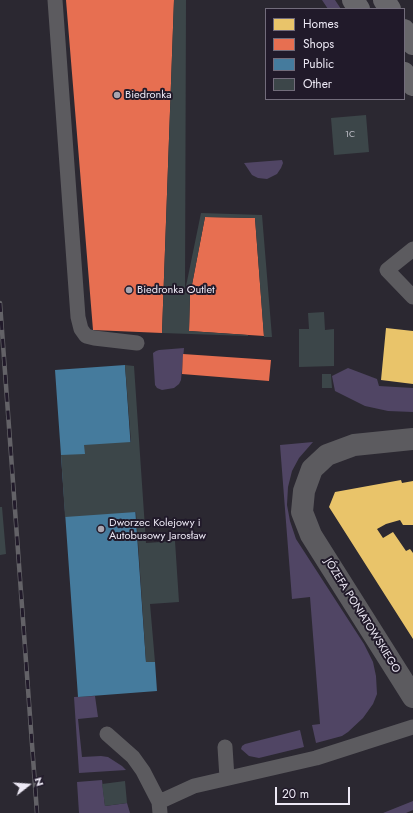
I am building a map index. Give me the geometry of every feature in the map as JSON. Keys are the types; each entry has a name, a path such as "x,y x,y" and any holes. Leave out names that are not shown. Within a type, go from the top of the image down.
{"main road":[{"path":"353,0 359,8"},
{"path":"405,32 413,44"},
{"path":"405,73 413,85"}],"street":[{"name":"JÓZEFA PONIATOWSKIEGO","path":"413,439 354,445 328,455 312,469 304,490 302,512 311,535 413,696"}],"lane":[{"path":"55,0 78,317 81,329 86,336 138,342"},
{"path":"413,249 387,270 413,297"},
{"path":"107,734 134,757 144,771 159,808 194,786 316,758 413,727"},
{"path":"225,747 227,778"}],"shaded area":[{"path":"322,0 335,0 340,8 327,8"},
{"path":"282,160 283,163 277,174 267,179 258,178 252,175 244,163"},
{"path":"184,348 181,380 179,384 174,388 162,390 157,388 155,385 153,353 159,350"},
{"path":"348,368 377,379 379,386 413,388 413,412 388,411 365,406 335,391 332,376"},
{"path":"313,442 299,458 292,471 288,487 287,505 290,521 296,539 364,644 373,662 376,676 377,694 373,704 363,718 348,732 342,736 316,743 312,725 320,724 310,597 292,599 280,445"},
{"path":"95,696 98,717 78,719 82,757 108,757 126,770 79,773 74,697"},
{"path":"300,730 304,747 259,758 249,756 241,749 245,744"},
{"path":"102,780 105,806 127,803 130,813 79,813 77,782"},
{"path":"413,801 413,810 406,813 383,813"}],"building: Homes":[{"path":"386,328 413,331 413,384 381,380"},
{"path":"401,480 402,483 413,481 413,525 403,525 400,520 386,524 377,529 383,538 393,532 406,551 410,549 413,553 413,639 329,507 335,492"}],"building: Shops":[{"path":"66,0 174,0 162,333 93,330"},
{"path":"205,217 255,218 264,336 189,331 190,295"},
{"path":"183,354 271,360 269,381 182,374"}],"building: Public":[{"name":"Dworzec Kolejowy i Autobusowy Jarosław","path":"125,365 146,662 155,662 157,691 78,697 55,370"}],"building: Other":[{"path":"174,0 186,0 185,291 201,213 262,215 272,337 264,337 255,218 205,217 190,295 189,331 248,336 162,333"},
{"path":"366,115 369,152 334,155 331,118"},
{"path":"324,312 325,330 334,329 334,366 299,367 299,329 309,329 308,313"},
{"path":"125,365 134,366 146,543 175,541 179,602 150,604 155,662 146,662 136,512 65,517 61,455 85,454 84,445 131,442"},
{"path":"322,374 331,374 332,388 322,388"},
{"path":"0,507 2,507 6,554 0,555"},
{"path":"125,781 127,803 105,806 102,784"}],"railway":[{"path":"0,303 37,813"}],"place":[{"name":"Biedronka","path":"117,95"},
{"name":"Biedronka Outlet","path":"129,290"},
{"name":"Dworzec Kolejowy i Autobusowy Jarosław","path":"101,529"}]}
